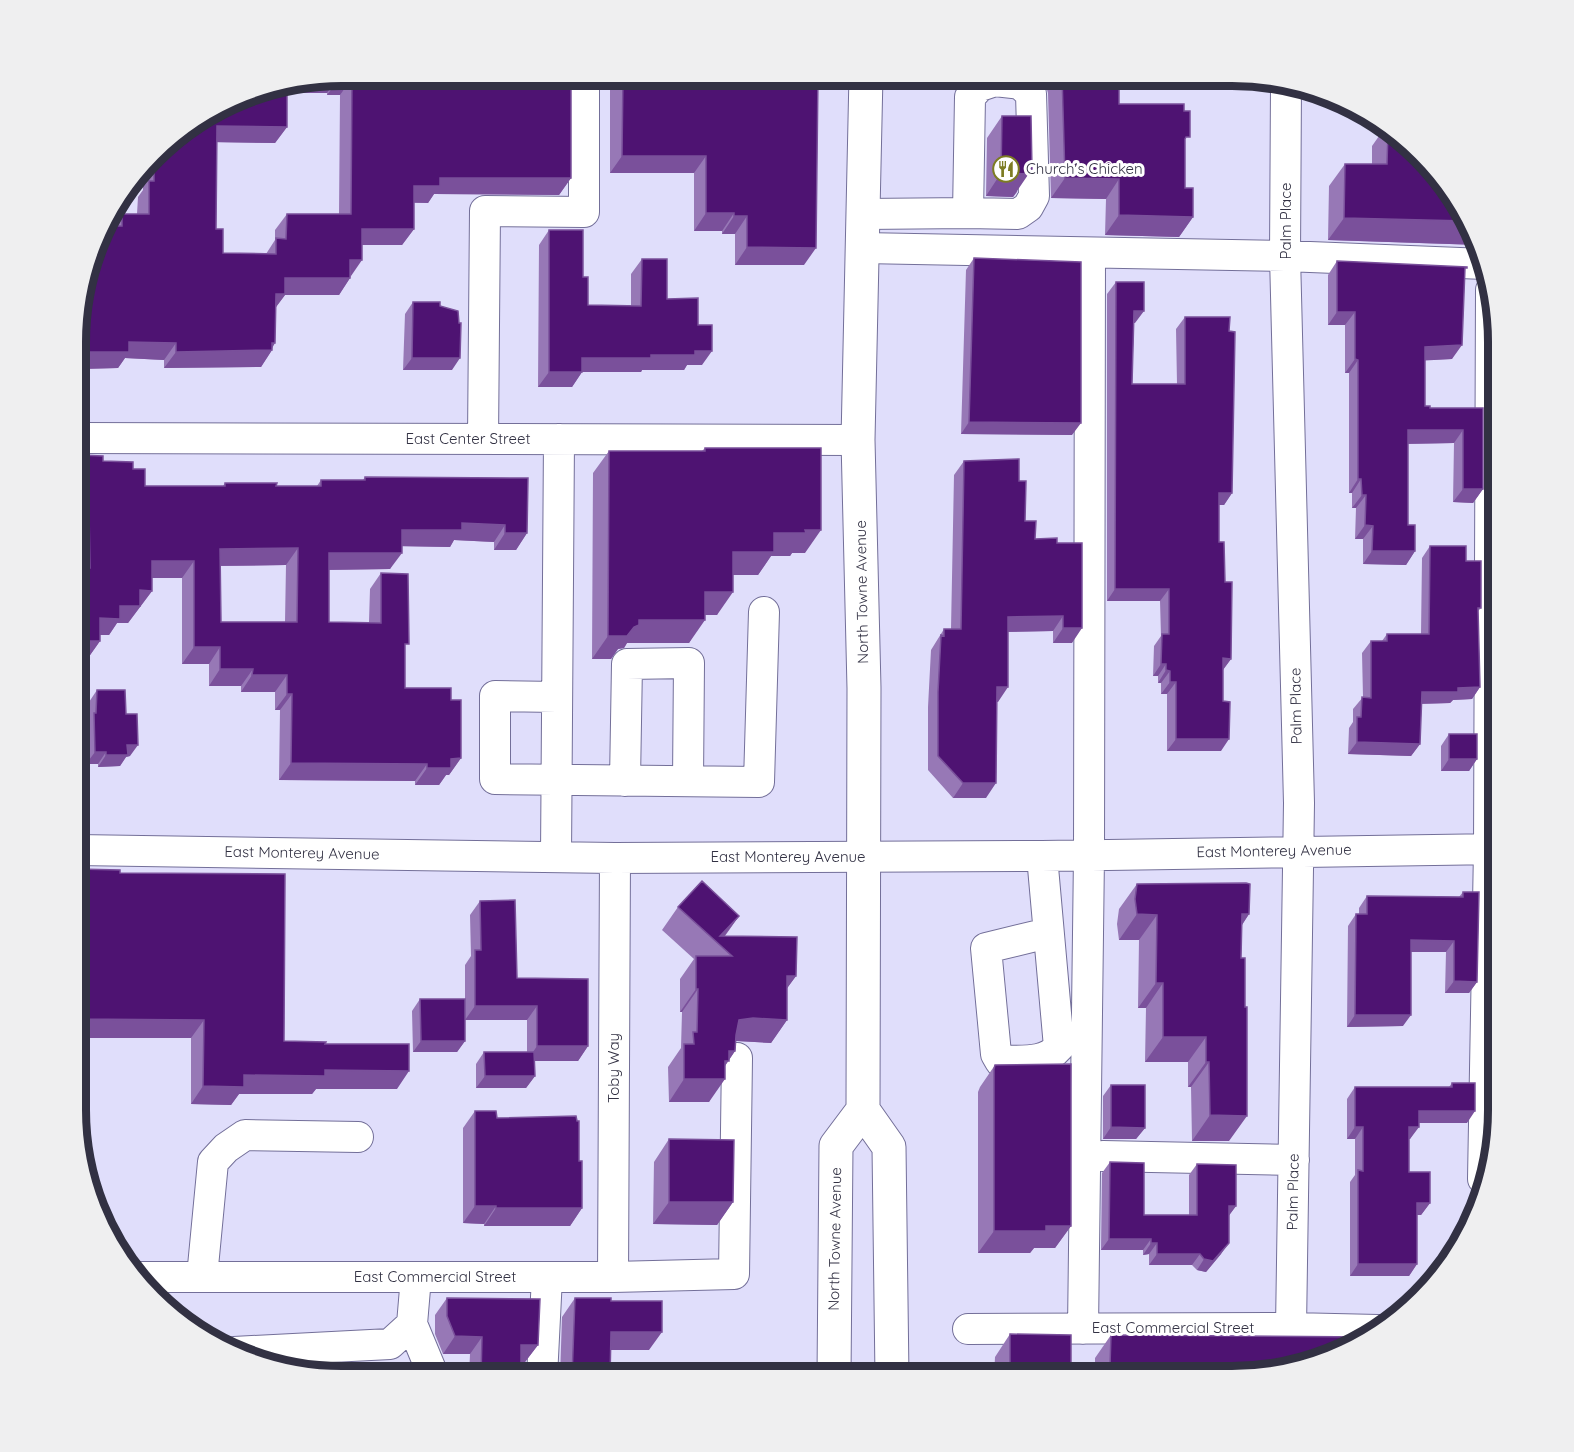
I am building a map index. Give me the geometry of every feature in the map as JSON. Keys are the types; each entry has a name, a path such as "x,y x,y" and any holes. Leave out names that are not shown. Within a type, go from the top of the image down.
{"main road":[{"name":"North Towne Avenue","path":"834,1366 836,1146 863,1110 864,688 858,440 866,86"},
{"path":"863,1110 889,1146 892,1366"}],"street":[{"path":"483,439 484,211 584,212 584,86"},
{"path":"968,213 970,97 981,86"},
{"path":"864,214 1018,214 1028,207 1034,196 1031,94 1022,86"},
{"name":"Palm Place","path":"1286,91 1285,256 1299,850 1291,1328"},
{"path":"863,248 1285,256 1476,264"},
{"path":"1083,1329 1089,855 1090,253"},
{"name":"East Center Street","path":"86,438 858,440"},
{"path":"556,857 560,439"},
{"path":"557,697 495,696 495,780 759,782 764,612"},
{"path":"625,781 627,664 689,663 688,781"},
{"name":"East Monterey Avenue","path":"86,850 615,858 1042,856 1299,850 1488,849"},
{"path":"1042,856 1048,933"},
{"name":"Toby Way","path":"613,1277 615,858"},
{"path":"1484,1162 1488,1029"},
{"name":"East Commercial Street","path":"147,1277 613,1277 734,1274 737,1058"},
{"path":"202,1277 213,1162 226,1148 245,1135 358,1137"},
{"path":"1104,1156 1294,1160"},
{"path":"416,1277 412,1324 429,1366"},
{"path":"543,1366 547,1277"},
{"path":"254,1351 390,1344 412,1324"},
{"name":"East Commercial Street","path":"968,1329 1364,1330"}],"building":[{"path":"352,86 571,86 571,178 440,178 440,186 414,186 414,229 362,229 362,260 350,260 350,278 285,278 285,294 276,294 275,343 272,343 272,350 176,352 176,343 129,342 129,352 87,352 87,320 90,292 99,259 113,226 122,226 122,214 149,214 149,181 154,181 154,168 186,138 228,112 259,99 287,91 287,127 217,126 216,229 223,229 223,253 276,254 276,238 286,239 287,214 351,214"},
{"path":"623,86 818,86 816,248 747,247 747,216 734,216 734,213 706,213 706,156 622,156"},
{"path":"1062,86 1119,86 1119,104 1184,104 1184,111 1190,111 1190,137 1185,139 1185,188 1193,188 1193,217 1119,215 1119,179 1065,178"},
{"path":"1002,116 1031,116 1032,169 1029,174 1001,173"},
{"path":"1388,138 1436,186 1458,221 1344,218 1345,164 1387,164"},
{"path":"549,230 583,230 583,277 588,277 588,305 641,306 642,259 667,259 667,299 698,298 698,325 712,325 712,351 695,351 695,355 651,355 651,358 582,358 582,372 549,372"},
{"path":"974,258 1081,262 1081,423 969,422"},
{"path":"1337,261 1467,267 1465,268 1462,345 1425,347 1425,406 1430,406 1430,408 1483,408 1483,489 1463,489 1463,430 1408,430 1408,525 1415,525 1415,551 1372,551 1373,526 1365,525 1366,495 1362,495 1361,479 1358,479 1358,360 1355,359 1355,312 1337,312"},
{"path":"1116,282 1144,282 1144,311 1134,311 1132,384 1185,384 1185,317 1230,317 1229,331 1235,332 1232,493 1219,493 1219,542 1224,542 1225,582 1232,582 1231,659 1223,658 1223,701 1230,702 1229,739 1176,739 1176,682 1170,682 1170,671 1166,670 1166,664 1161,664 1162,634 1169,634 1169,589 1115,589"},
{"path":"413,302 440,302 440,306 458,311 459,323 461,323 460,358 412,358"},
{"path":"705,448 821,448 821,530 805,530 806,533 774,533 774,552 733,552 733,592 705,592 705,620 639,620 639,625 634,627 627,636 608,636 609,451 705,451"},
{"path":"86,455 103,456 103,461 133,462 133,469 145,469 145,486 225,486 225,483 277,483 276,486 321,486 321,480 365,480 365,477 528,478 527,533 505,533 505,525 462,523 462,530 402,530 402,553 329,553 329,622 381,623 381,573 408,574 409,644 405,644 405,688 451,688 451,700 461,700 461,758 451,759 451,768 427,768 427,764 291,763 292,694 287,694 287,675 252,675 253,669 220,669 220,647 194,647 194,561 152,561 152,591 140,590 140,606 120,606 120,619 100,618 100,641 86,641 86,568 90,568 88,504 86,504","holes":["298,548 297,622 221,622 220,549"]},
{"path":"1019,459 1019,481 1026,481 1025,521 1036,521 1035,539 1057,538 1057,543 1082,543 1082,628 1063,628 1063,616 1008,617 1008,687 997,687 996,783 963,783 938,756 938,692 941,635 944,636 944,629 961,629 964,461"},
{"path":"1430,546 1466,546 1466,561 1481,561 1481,608 1478,608 1480,687 1458,688 1458,692 1422,692 1420,744 1357,742 1357,717 1361,717 1362,697 1371,698 1371,641 1387,641 1387,634 1429,634"},
{"path":"97,690 125,690 126,714 137,714 138,745 127,745 128,755 106,755 106,752 95,752 94,713 96,713"},
{"path":"1449,734 1477,734 1477,759 1449,759"},
{"path":"86,869 120,870 120,873 285,874 284,1041 326,1042 325,1044 409,1044 409,1071 325,1070 325,1076 244,1075 244,1087 203,1086 204,1020 86,1019"},
{"path":"702,881 739,916 720,936 797,937 796,976 787,976 787,1020 753,1018 739,1020 735,1051 729,1051 729,1061 725,1061 725,1079 684,1079 684,1044 694,1044 693,1032 697,1032 696,956 732,956 678,907"},
{"path":"1137,884 1250,884 1249,914 1242,914 1241,958 1245,958 1245,1007 1247,1007 1247,1116 1210,1115 1206,1037 1163,1037 1163,983 1156,983 1157,915 1137,914 1135,899"},
{"path":"1463,892 1479,892 1477,982 1454,981 1454,941 1411,940 1411,1015 1355,1015 1356,914 1367,914 1367,896 1463,897"},
{"path":"515,900 517,978 588,979 588,1046 537,1046 537,1006 475,1006 475,950 481,950 480,901"},
{"path":"420,999 465,999 465,1041 421,1041"},
{"path":"484,1052 534,1052 535,1076 485,1076"},
{"path":"1071,1064 1071,1226 1046,1226 1046,1231 994,1231 995,1065"},
{"path":"1452,1083 1475,1083 1475,1111 1419,1111 1419,1127 1409,1127 1409,1172 1430,1172 1430,1203 1417,1203 1417,1264 1358,1264 1358,1170 1363,1171 1363,1127 1355,1127 1355,1087 1452,1087"},
{"path":"1111,1085 1145,1085 1145,1128 1111,1127"},
{"path":"475,1111 496,1111 497,1118 576,1116 579,1121 579,1161 582,1161 582,1208 475,1206"},
{"path":"669,1139 734,1140 733,1202 669,1202"},
{"path":"1110,1162 1144,1163 1144,1215 1197,1215 1197,1164 1236,1165 1236,1206 1229,1206 1229,1243 1213,1261 1204,1259 1200,1254 1157,1254 1157,1243 1151,1243 1151,1239 1109,1239"},
{"path":"447,1298 540,1299 538,1345 521,1345 521,1366 481,1366 482,1337 455,1336 447,1316"},
{"path":"575,1298 662,1301 662,1332 611,1332 610,1366 572,1366"},
{"path":"1010,1334 1071,1335 1071,1365 1110,1366 1010,1366"},
{"path":"1111,1335 1351,1337 1315,1353 1266,1364 1110,1366"}],"place":[{"name":"Church's Chicken","path":"1006,169"}]}
